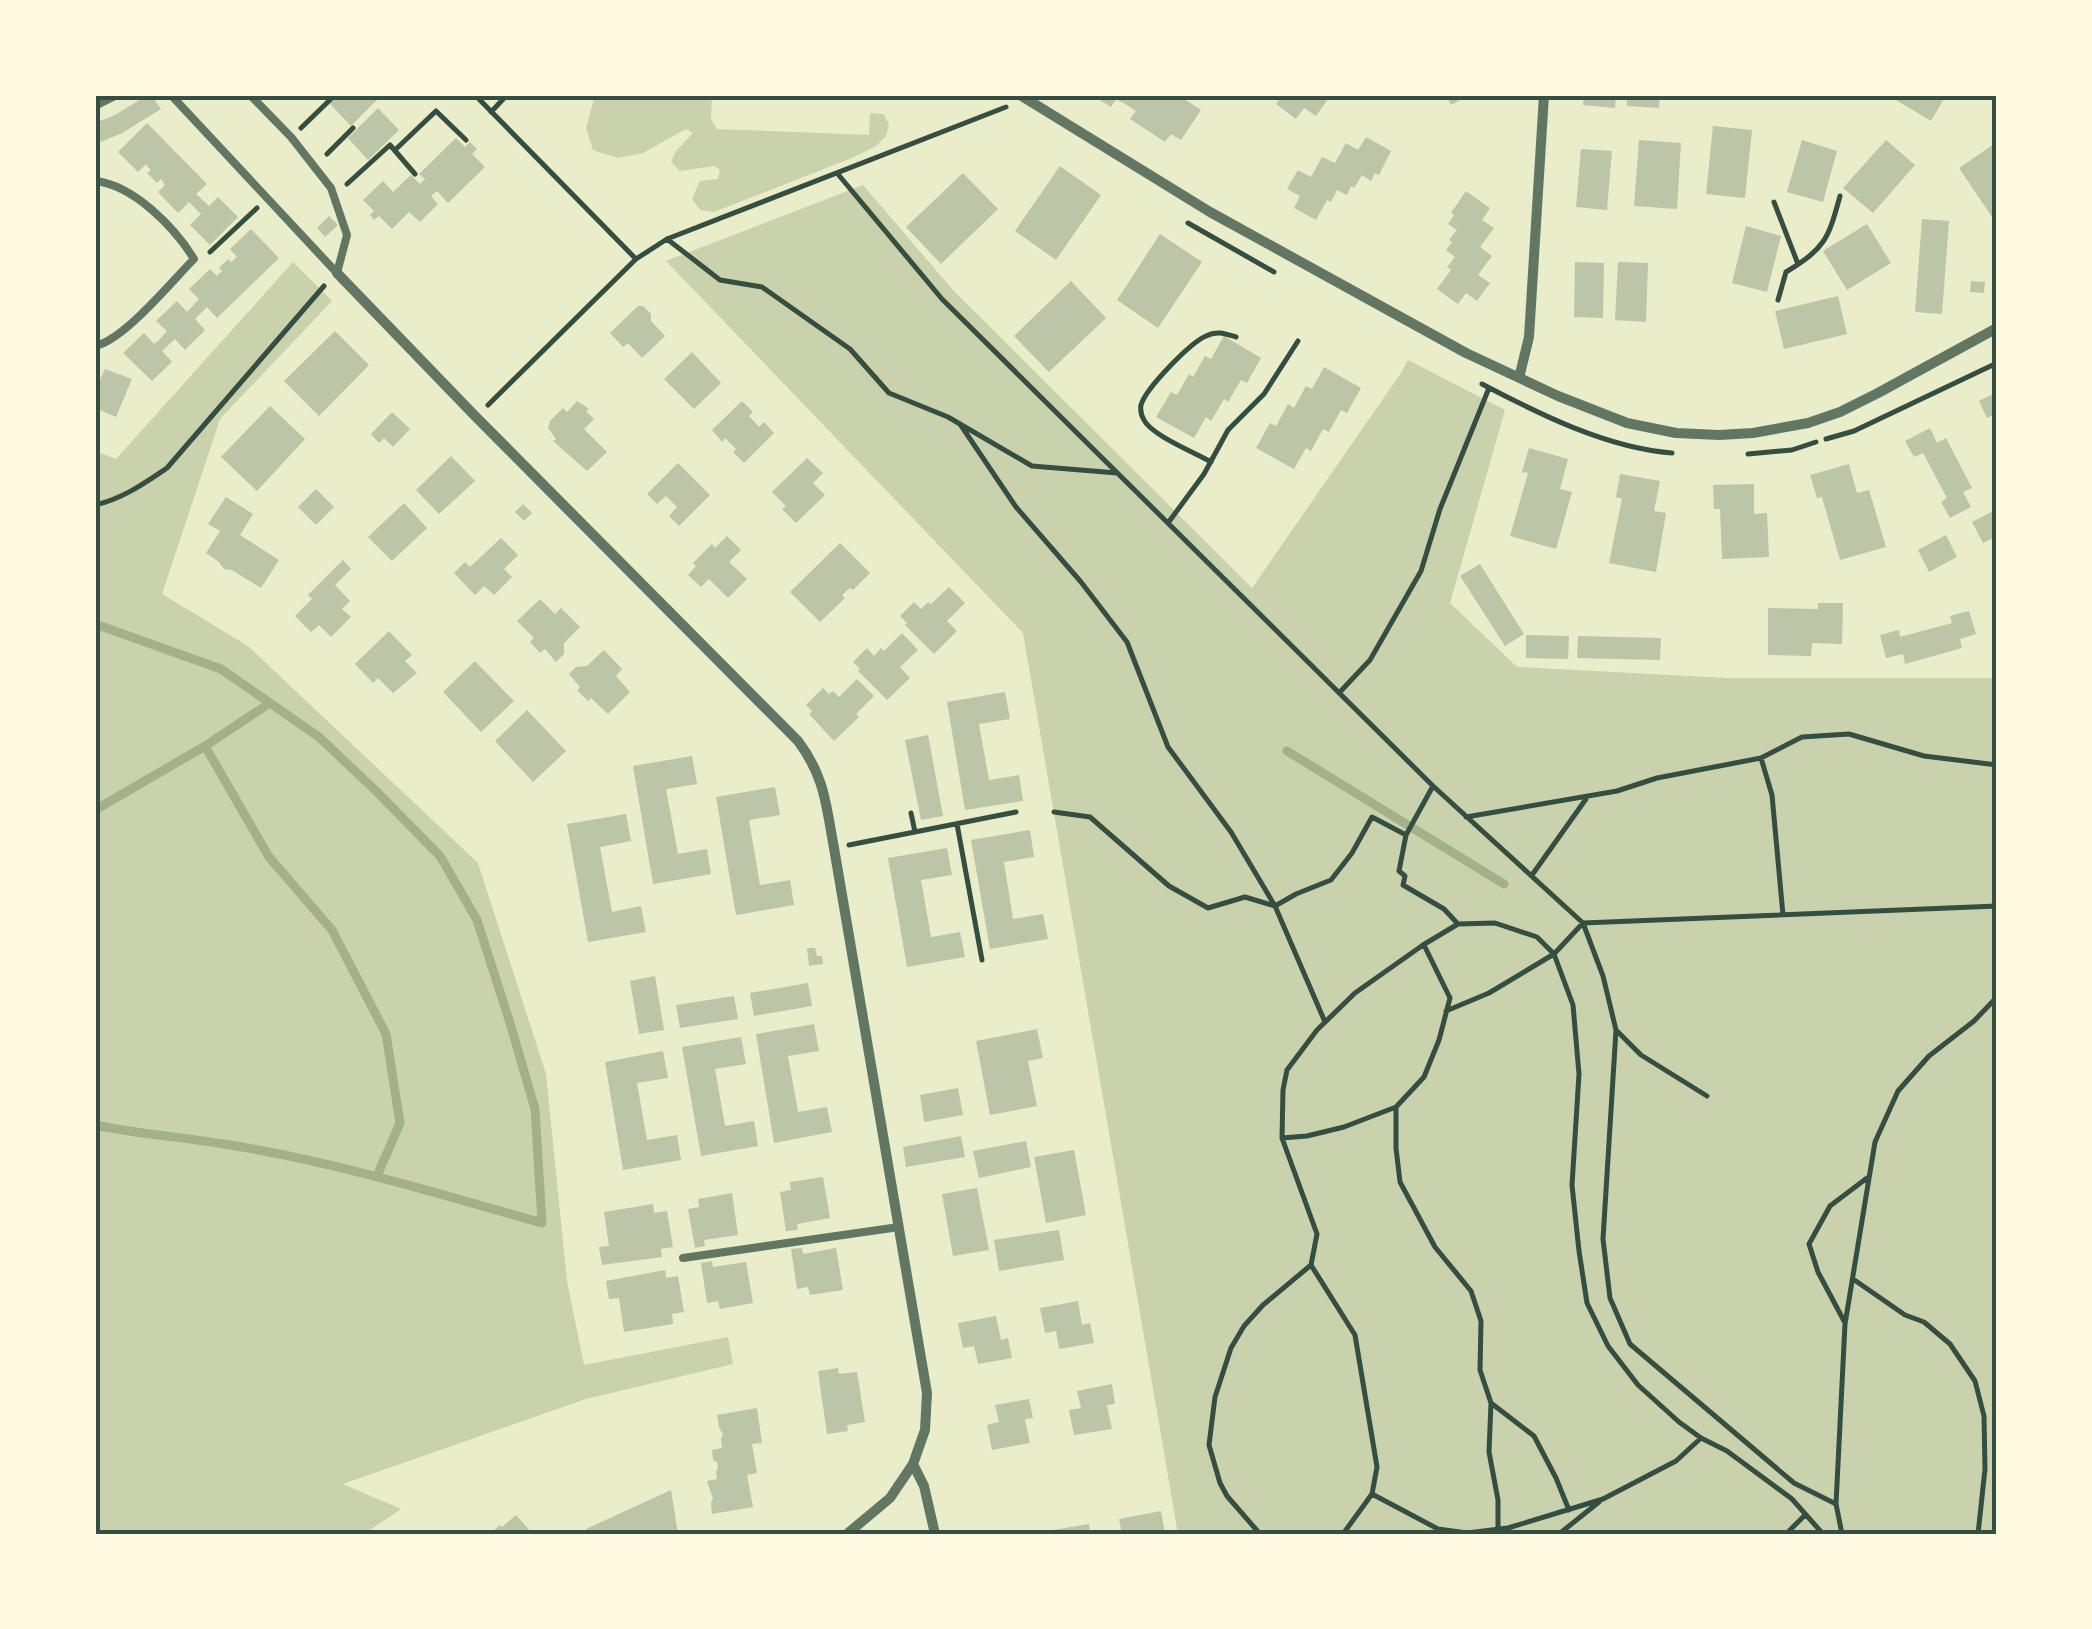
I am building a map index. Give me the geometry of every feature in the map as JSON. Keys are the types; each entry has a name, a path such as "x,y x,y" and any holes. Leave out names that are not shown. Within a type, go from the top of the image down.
{"street":[{"path":"1020,95 1210,212 1466,353 1627,423 1676,434 1753,434 1808,422 1840,412 1997,328"},
{"path":"1520,378 1528,337 1544,95"},
{"path":"336,273 798,740 821,780 927,1393 924,1430 913,1464 890,1498 847,1534"},
{"path":"913,1464 924,1486 935,1534"}],"lane":[{"path":"95,106 117,95"},
{"path":"171,95 336,273"},
{"path":"250,95 292,137 331,188 347,235 336,273"},
{"path":"95,180 128,192 180,237 194,259 117,337 95,346"},
{"path":"683,1258 899,1227"}],"path":[{"path":"292,137 335,95"},
{"path":"475,95 636,259"},
{"path":"491,112 507,95"},
{"path":"476,418 636,259 667,239 1006,106 1020,116"},
{"path":"394,150 436,111 466,140"},
{"path":"314,167 353,128"},
{"path":"334,197 390,145 415,174"},
{"path":"837,174 942,299 1433,786 1583,924 1604,976 1616,1030 1603,1238 1610,1298 1630,1344 1794,1483 1836,1504"},
{"path":"1778,300 1786,272 1810,257 1830,234 1840,196"},
{"path":"194,259 203,258 219,245 267,198"},
{"path":"1774,202 1798,264"},
{"path":"1182,219 1286,278"},
{"path":"667,239 720,280 762,287 850,349 889,394 960,424 1032,466 1118,473"},
{"path":"95,505 110,502 167,468 336,273"},
{"path":"1211,462 1149,428 1140,408 1148,392 1203,336 1217,332 1236,337"},
{"path":"1168,522 1211,462 1228,430 1264,394 1298,341"},
{"path":"1738,455 1792,450 1854,430 1997,363"},
{"path":"1472,378 1528,408 1616,443 1686,454"},
{"path":"1339,693 1370,660 1421,571 1440,510 1489,388"},
{"path":"960,424 1016,506 1128,642 1168,747 1231,832 1274,906 1325,1022"},
{"path":"1466,817 1617,791 1658,778 1760,758 1802,738 1848,734 1924,756 1997,765"},
{"path":"1760,758 1772,795 1783,915"},
{"path":"1433,786 1406,835 1399,871 1405,876 1403,885 1444,910 1458,924"},
{"path":"1531,876 1588,796"},
{"path":"834,848 1016,812"},
{"path":"1054,812 1090,818 1169,886 1208,908 1244,897 1274,906 1331,880 1372,817 1406,835"},
{"path":"912,813 916,832"},
{"path":"957,824 982,960"},
{"path":"1446,1011 1489,993 1554,954 1583,924 1997,906"},
{"path":"1260,1534 1227,1496 1210,1445 1215,1397 1231,1348 1263,1304 1311,1265 1317,1234 1282,1138 1287,1070 1325,1022 1356,992 1458,924 1495,923 1537,937 1554,954 1573,1005 1579,1074 1572,1186 1578,1251 1587,1303 1608,1346 1638,1385 1680,1422 1792,1499 1823,1534"},
{"path":"1282,1138 1344,1127 1396,1106 1424,1077 1450,998 1424,944"},
{"path":"1842,1534 1836,1504 1846,1324 1875,1142 1898,1091 1929,1056 1974,1022 1997,996"},
{"path":"1616,1030 1641,1055 1707,1096"},
{"path":"1396,1106 1400,1182 1435,1247 1471,1291 1480,1322 1480,1370 1491,1403 1490,1452 1499,1532"},
{"path":"1846,1324 1818,1272 1809,1244 1830,1206 1869,1177"},
{"path":"1311,1265 1355,1335 1377,1466 1372,1494 1343,1534"},
{"path":"1853,1279 1905,1316 1924,1322 1950,1344 1975,1381 1984,1416 1978,1534"},
{"path":"1491,1403 1534,1436 1569,1510"},
{"path":"1372,1494 1438,1530 1499,1532 1603,1499 1676,1461 1701,1438"},
{"path":"1558,1534 1603,1499"},
{"path":"1786,1534 1806,1514"}],"green space":[{"path":"595,95 712,95 711,119 717,129 869,135 870,113 884,114 889,125 886,136 876,146 852,158 714,212 700,210 692,199 700,181 718,179 720,170 714,166 680,171 671,162 693,133 686,129 643,153 618,158 593,150 586,128"},
{"path":"863,185 952,289 1252,588 1408,360 1505,410 1450,603 1517,667 1726,678 1997,678 1997,1534 1178,1534 1023,633 666,261"},
{"path":"293,262 332,301 220,419 162,594 248,646 478,863 546,1074 567,1281 584,1365 728,1337 733,1364 586,1399 343,1484 401,1509 364,1534 95,1534 95,451 116,459"}],"building":[{"path":"148,95 161,109 101,142 95,123"},
{"path":"339,95 382,95 351,126 330,104"},
{"path":"1092,95 1178,95 1201,110 1181,140 1171,134 1165,142 1130,119 1136,111 1127,105 1116,99 1111,107"},
{"path":"1282,95 1323,95 1328,99 1316,116 1304,108 1296,119 1276,104"},
{"path":"1446,95 1469,95 1451,105"},
{"path":"1584,95 1616,95 1615,108 1583,105"},
{"path":"1627,95 1660,95 1659,108 1627,106"},
{"path":"1899,95 1946,95 1931,121 1896,100"},
{"path":"378,108 399,130 368,160 348,138"},
{"path":"147,123 207,184 196,194 209,206 218,197 238,217 210,245 190,225 201,214 189,202 178,213 158,192 165,185 161,179 157,183 147,173 151,170 146,164 138,172 118,152"},
{"path":"1713,126 1752,130 1745,198 1706,194"},
{"path":"1366,137 1391,151 1379,175 1375,173 1371,181 1362,175 1347,195 1337,190 1316,220 1294,208 1300,196 1287,189 1298,170 1311,177 1322,157 1335,163 1346,143 1358,150"},
{"path":"456,138 465,147 470,142 477,149 472,154 485,167 448,203 437,191 431,196 438,204 420,222 409,212 392,229 379,216 374,220 370,215 374,211 363,200 383,181 393,192 411,175 420,184 425,179 419,174"},
{"path":"1639,140 1681,143 1677,209 1634,206"},
{"path":"1802,140 1837,151 1823,202 1787,192"},
{"path":"1886,140 1915,165 1873,213 1843,188"},
{"path":"1997,142 1997,218 1994,220 1959,168"},
{"path":"1581,149 1612,151 1607,210 1576,207"},
{"path":"1060,166 1101,195 1056,260 1015,231"},
{"path":"963,173 998,209 941,264 906,227"},
{"path":"1466,191 1490,208 1482,220 1494,228 1480,247 1492,256 1478,275 1490,283 1477,301 1466,293 1458,304 1437,289 1455,257 1446,250 1457,230 1448,224"},
{"path":"329,216 338,225 325,237 317,228"},
{"path":"1922,219 1949,221 1942,314 1915,312"},
{"path":"1867,224 1891,263 1847,290 1823,251"},
{"path":"1746,226 1781,236 1767,292 1732,283"},
{"path":"251,229 279,258 217,318 207,307 195,319 205,330 185,350 175,339 162,351 172,362 152,381 123,353 144,333 154,344 158,341 167,331 156,321 177,301 187,312 199,299 189,289 210,269 217,276 228,259 231,262 237,257 230,249"},
{"path":"1160,234 1202,262 1158,328 1117,300"},
{"path":"1575,262 1604,263 1603,318 1574,317"},
{"path":"1618,262 1648,263 1646,322 1615,320"},
{"path":"1071,281 1106,318 1049,372 1014,336"},
{"path":"1971,281 1985,282 1984,293 1970,292"},
{"path":"1838,296 1847,334 1784,349 1775,311"},
{"path":"638,306 651,314 651,321 665,336 642,358 628,343 623,347 610,333"},
{"path":"335,331 369,365 319,416 284,381"},
{"path":"1224,336 1261,358 1247,383 1241,380 1211,421 1206,417 1194,438 1156,417 1171,392 1177,395 1205,356 1211,359"},
{"path":"692,352 721,383 694,409 664,379"},
{"path":"1324,367 1361,388 1347,413 1341,410 1329,432 1323,429 1311,451 1306,448 1294,469 1256,448 1270,423 1276,426 1288,404 1294,408 1306,386 1312,389"},
{"path":"105,369 132,379 116,417 95,408 95,380 99,382"},
{"path":"1997,392 1997,413 1987,418 1979,401"},
{"path":"577,401 589,409 586,411 594,419 584,429 607,452 587,471 553,441 556,439 548,428 563,408 567,412"},
{"path":"742,401 753,412 749,416 759,427 764,422 774,433 744,463 733,452 736,449 725,438 722,442 712,430"},
{"path":"270,406 305,439 257,491 221,457"},
{"path":"392,412 410,429 393,447 384,438 379,443 371,434"},
{"path":"1930,428 1937,443 1946,438 1972,488 1963,492 1971,507 1950,518 1941,502 1947,498 1923,453 1914,457 1905,441"},
{"path":"1529,448 1568,459 1560,489 1572,492 1556,549 1510,536 1528,473 1522,472"},
{"path":"451,456 475,481 439,514 416,490"},
{"path":"807,458 823,473 813,483 825,495 796,523 772,492"},
{"path":"678,463 710,495 679,526 669,516 677,507 666,496 657,504 647,494"},
{"path":"1849,464 1857,493 1869,490 1886,547 1840,560 1822,497 1817,498 1810,475"},
{"path":"1620,474 1660,481 1654,511 1666,513 1656,572 1609,563 1622,499 1616,497"},
{"path":"1754,484 1754,514 1767,513 1769,557 1722,559 1720,509 1714,509 1713,485"},
{"path":"316,489 334,507 316,525 298,507"},
{"path":"226,497 253,514 240,535 279,560 261,588 224,569 206,553 220,531 208,524"},
{"path":"404,503 427,528 392,561 368,537"},
{"path":"523,504 532,513 524,521 515,512"},
{"path":"1997,509 1997,536 1983,543 1972,522"},
{"path":"1946,535 1957,557 1929,572 1918,550"},
{"path":"727,536 741,550 729,562 747,579 728,598 709,579 701,587 688,575 696,566 693,563 712,544 715,548"},
{"path":"501,538 518,555 504,569 512,577 494,595 484,586 475,595 454,573 465,562 470,567"},
{"path":"840,543 870,573 842,595 845,598 820,622 790,592"},
{"path":"343,560 351,569 335,585 350,601 342,609 351,617 331,637 319,625 311,632 295,616 312,599 308,595"},
{"path":"1480,564 1524,634 1505,646 1460,576"},
{"path":"949,587 965,603 947,621 957,631 934,654 900,616 914,602 921,609 928,602 931,604"},
{"path":"540,599 555,614 561,608 580,627 564,643 564,654 556,662 545,649 540,653 530,642 534,638 517,621"},
{"path":"1818,603 1843,603 1842,644 1812,643 1811,656 1768,655 1768,608 1818,609"},
{"path":"1969,611 1976,634 1960,639 1962,648 1905,664 1903,654 1886,658 1880,635 1899,630 1900,637 1952,623 1950,616"},
{"path":"389,631 412,655 405,661 417,673 393,693 378,678 373,683 355,664"},
{"path":"902,633 918,650 900,667 910,678 887,700 853,662 867,648 874,656 881,648 884,651"},
{"path":"1526,635 1569,636 1568,659 1526,658"},
{"path":"1578,636 1661,638 1660,660 1577,658"},
{"path":"604,650 622,669 616,676 630,692 608,714 577,690 580,687 569,674 576,667 587,666"},
{"path":"475,661 514,701 481,732 443,692"},
{"path":"857,679 874,696 834,741 809,714 812,711 806,705 823,688 839,697"},
{"path":"1005,692 1010,719 979,724 989,780 1019,775 1023,801 965,810 947,702"},
{"path":"527,710 566,751 533,782 495,741"},
{"path":"928,735 943,816 921,820 905,740"},
{"path":"692,756 697,784 666,789 678,854 707,849 711,874 653,884 633,766"},
{"path":"775,787 780,815 749,820 760,885 790,880 794,905 736,915 716,797"},
{"path":"626,814 631,841 600,847 612,912 641,906 646,932 588,942 567,824"},
{"path":"1030,830 1034,857 1004,862 1013,919 1043,914 1048,939 990,949 971,840"},
{"path":"947,848 952,875 921,880 931,937 960,932 965,957 907,967 888,858"},
{"path":"807,948 815,948 823,964 809,966"},
{"path":"655,976 664,1030 639,1034 630,981"},
{"path":"808,983 812,1006 754,1016 750,993"},
{"path":"734,996 738,1019 680,1028 676,1005"},
{"path":"814,1024 819,1051 788,1056 798,1112 827,1107 832,1132 774,1143 756,1034"},
{"path":"1037,1029 1043,1058 1028,1061 1037,1106 990,1115 976,1041"},
{"path":"741,1037 746,1064 715,1069 725,1126 754,1121 758,1146 701,1156 682,1047"},
{"path":"663,1051 668,1078 637,1083 647,1140 677,1135 681,1160 623,1170 605,1062"},
{"path":"958,1088 963,1115 924,1122 920,1095"},
{"path":"961,1136 965,1157 906,1167 903,1147"},
{"path":"1026,1141 1031,1167 979,1178 973,1151"},
{"path":"1074,1150 1086,1215 1046,1223 1034,1157"},
{"path":"823,1177 830,1218 797,1224 798,1230 786,1231 780,1192 791,1190 790,1182"},
{"path":"977,1188 989,1250 953,1256 942,1194"},
{"path":"732,1193 738,1235 704,1240 705,1246 695,1248 688,1209 699,1207 698,1199"},
{"path":"653,1204 654,1213 667,1211 673,1247 661,1249 662,1257 602,1265 599,1247 609,1246 604,1212"},
{"path":"1059,1230 1064,1260 999,1271 994,1240"},
{"path":"802,1248 803,1254 836,1248 843,1290 810,1295 808,1287 797,1289 791,1249"},
{"path":"712,1261 713,1267 746,1262 753,1303 720,1309 718,1301 707,1303 701,1263"},
{"path":"665,1270 666,1278 678,1276 684,1312 672,1314 673,1324 624,1332 619,1298 609,1299 606,1281"},
{"path":"1078,1301 1082,1325 1090,1323 1094,1343 1059,1349 1056,1331 1045,1333 1040,1308"},
{"path":"996,1316 1001,1340 1008,1338 1012,1358 978,1364 974,1346 963,1348 958,1323"},
{"path":"838,1368 839,1374 857,1372 865,1422 847,1425 848,1431 827,1434 818,1371"},
{"path":"1112,1384 1115,1404 1107,1405 1112,1429 1074,1435 1069,1410 1081,1408 1077,1391"},
{"path":"1029,1399 1033,1418 1025,1419 1030,1443 992,1450 987,1425 999,1422 995,1405"},
{"path":"757,1408 762,1443 752,1444 757,1473 747,1475 753,1507 712,1514 713,1499 707,1481 717,1479 712,1450 722,1448 723,1435 717,1415"},
{"path":"671,1490 678,1534 590,1534 586,1529"},
{"path":"1161,1511 1165,1534 1122,1534 1119,1519"},
{"path":"516,1515 533,1534 490,1534 502,1527"},
{"path":"1089,1524 1090,1534 1041,1532"}],"waterway":[{"path":"95,624 221,669 319,737 440,856 477,920 535,1109 542,1223 304,1159 95,1125"},
{"path":"270,703 205,746 269,857 332,930 386,1034 400,1123 377,1176"},
{"path":"95,810 205,746"},
{"path":"1287,751 1504,884"}]}
